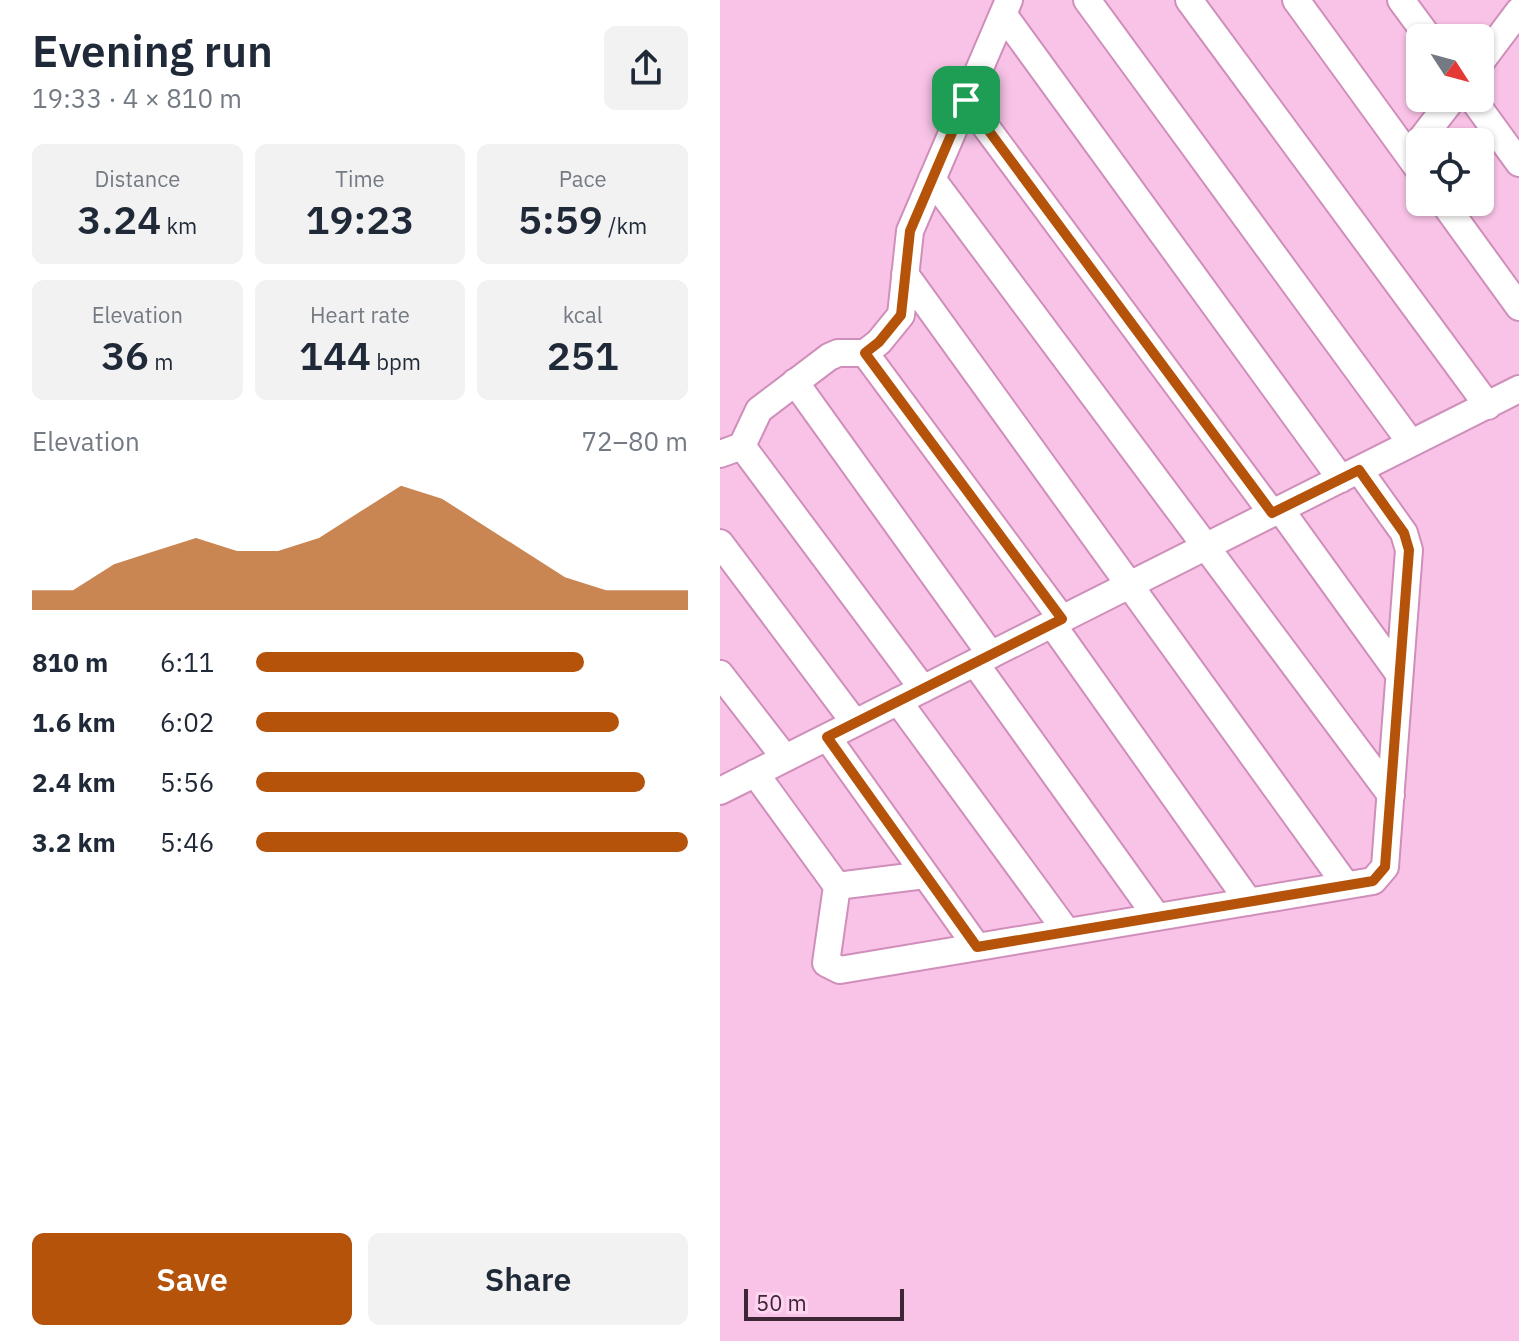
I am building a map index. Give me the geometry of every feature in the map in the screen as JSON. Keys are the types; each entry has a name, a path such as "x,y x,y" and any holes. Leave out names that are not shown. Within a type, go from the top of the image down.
{"street":[{"path":"1087,0 1411,443"},
{"path":"1189,0 1488,406"},
{"path":"1296,0 1406,152"},
{"path":"1401,0 1419,24"},
{"path":"923,689 731,450 759,410 829,357 838,353 865,353 879,342 901,315 910,231 1006,7"},
{"path":"755,773 837,886 826,963 840,970 1373,881 1385,867 1409,550 1407,540 1350,474 1006,7"},
{"path":"1494,42 1515,11"},
{"path":"966,100 1399,674"},
{"path":"1482,112 1519,163"},
{"path":"932,179 1391,795"},
{"path":"1453,216 1519,307"},
{"path":"905,274 1346,885"},
{"path":"865,353 1057,622 1249,902"},
{"path":"795,382 1157,917"},
{"path":"720,791 1519,389"},
{"path":"720,543 855,723"},
{"path":"720,674 785,758"},
{"path":"898,701 1067,932"},
{"path":"827,737 977,947"},
{"path":"837,886 925,875"}],"route":[{"path":"966,100 1272,513 1359,470 1404,533 1409,550 1385,867 1373,881 977,947 827,737 1062,619 865,353 879,342 901,315 910,231 966,100"}]}
